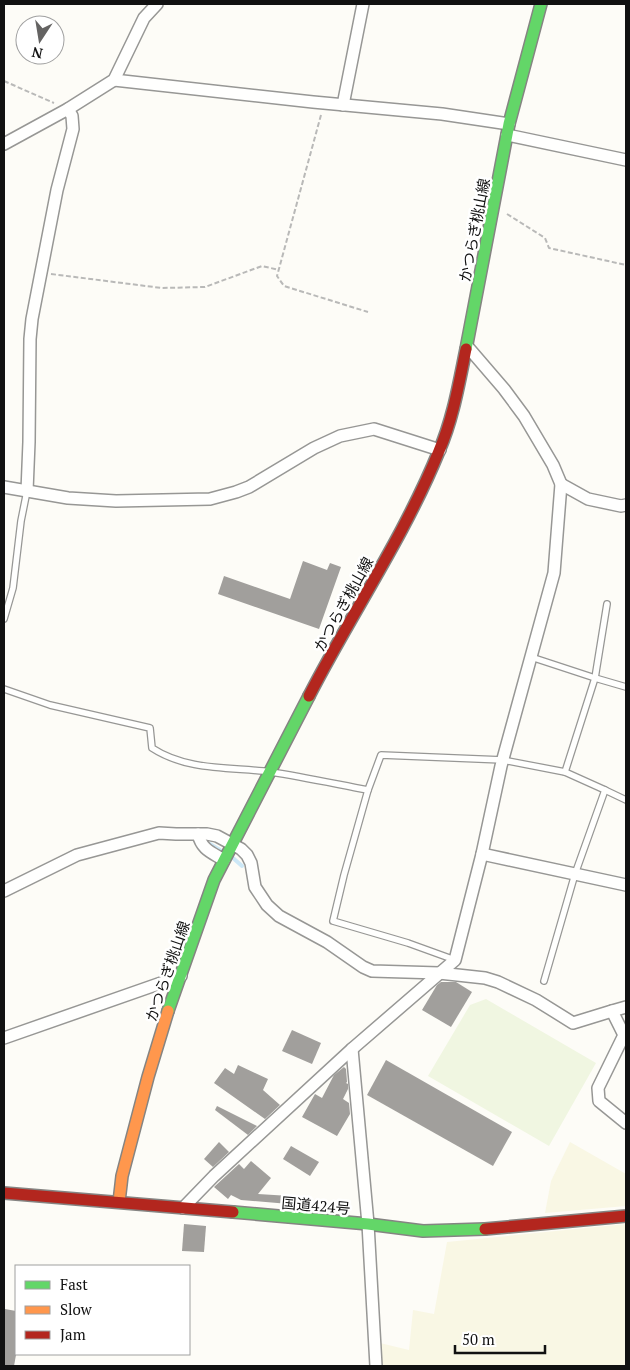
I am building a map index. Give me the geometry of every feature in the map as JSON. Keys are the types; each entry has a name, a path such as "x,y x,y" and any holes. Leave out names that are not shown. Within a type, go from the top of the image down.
{"main road":[{"name":"かつらぎ桃山線","path":"119,1202 122,1176 148,1077 214,880 311,692 392,548 440,450 452,413 467,346 508,130 541,4"},
{"name":"国道424号","path":"4,1193 368,1224 423,1231 488,1229 626,1216"}],"street":[{"path":"4,144 68,109 114,80 144,18 157,4"},
{"path":"343,105 362,4"},
{"path":"114,80 442,114 626,160"},
{"path":"27,491 32,319 58,190 73,129 72,116 68,109"},
{"path":"183,1208 214,1176 352,1049 455,960 482,854 503,760 554,573 561,484 553,465 524,416 504,389 467,346"},
{"path":"4,487 68,498 116,502 210,499 249,487 314,448 340,436 374,429 440,450"},
{"path":"561,484 588,499 621,506 626,505"},
{"path":"4,891 78,855 100,848 159,833 217,836 241,849 247,855 251,863 255,887 267,905 280,916 327,942 363,967 372,970 439,973 485,978 536,1000 573,1023 626,1007"},
{"path":"198,834 200,843 224,860"},
{"path":"482,854 626,885"},
{"path":"4,1038 181,976"},
{"path":"612,1011 624,1035 598,1088 599,1101 626,1123"},
{"path":"352,1049 368,1224 376,1366"}],"lane":[{"path":"4,619 14,588 21,521 27,491"},
{"path":"566,772 594,678 607,604"},
{"path":"531,656 626,687"},
{"path":"4,689 50,705 150,728 152,748 163,755 200,766 270,772 368,790"},
{"path":"455,960 333,921 368,790 382,755 503,760 566,772 626,800"},
{"path":"544,981 575,874 605,790"}],"path":[{"path":"4,81 68,109"},
{"path":"324,103 277,276 284,286 368,312"},
{"path":"494,206 545,238 549,248 626,265"},
{"path":"41,273 162,288 205,287 262,266 279,270"}],"shaded area":[{"path":"570,1142 626,1174 626,1206 545,1213 551,1181"},
{"path":"626,1224 626,1366 382,1366 380,1343 409,1350 413,1310 434,1314 447,1242"}],"green space":[{"path":"486,999 596,1063 549,1146 428,1076 470,1005"}],"building":[{"path":"303,561 327,570 330,563 341,567 319,629 218,594 224,576 290,599"},
{"path":"441,982 456,982 472,992 451,1027 422,1010 437,985"},
{"path":"292,1030 321,1043 312,1064 282,1051"},
{"path":"386,1060 512,1132 493,1166 367,1095"},
{"path":"238,1065 268,1079 263,1090 280,1105 265,1119 214,1083 225,1068 234,1074"},
{"path":"344,1067 346,1069 348,1089 343,1099 349,1103 350,1114 337,1136 302,1117 315,1094 322,1098 334,1075"},
{"path":"217,1106 257,1126 248,1135 215,1110"},
{"path":"219,1142 229,1152 213,1167 204,1159"},
{"path":"291,1146 319,1162 310,1176 283,1159"},
{"path":"251,1161 271,1178 258,1194 290,1196 289,1204 241,1200 231,1195 228,1199 214,1187 239,1164 244,1169"},
{"path":"184,1224 206,1226 204,1252 182,1251"},
{"path":"5,1309 15,1311 16,1355 14,1366 4,1366"}],"waterway":[{"path":"210,844 220,850"},
{"path":"233,858 242,866"}],"traffic: fast":[{"path":"466,349 509,124 541,4"},
{"path":"168,1011 214,880 309,696"},
{"path":"233,1212 423,1231 485,1229"}],"traffic: slow":[{"path":"119,1202 122,1176 148,1077 168,1011"}],"traffic: jam":[{"path":"309,696 394,545 425,483 448,426 466,349"},
{"path":"4,1193 233,1212"},
{"path":"485,1229 626,1216"}]}
